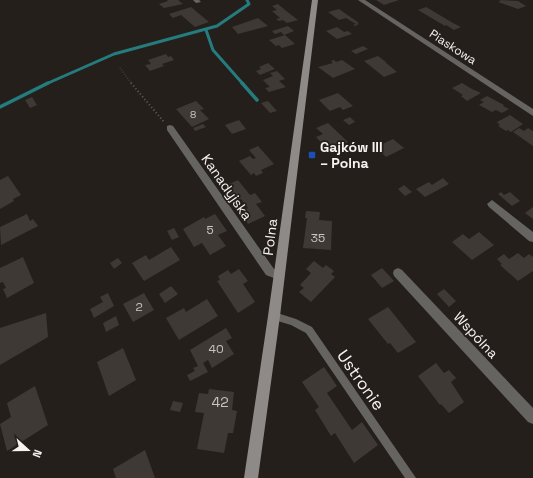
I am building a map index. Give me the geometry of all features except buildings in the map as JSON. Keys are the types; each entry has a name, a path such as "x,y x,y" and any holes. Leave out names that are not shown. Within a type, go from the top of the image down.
{"street":[{"name":"Polna","path":"251,478 274,316 314,0"},
{"name":"Piaskowa","path":"361,0 533,113"},
{"name":"Kanadyjska","path":"170,128 270,272 279,275"},
{"path":"492,204 533,238"},
{"name":"Wspólna","path":"398,273 533,417"}],"lane":[{"name":"Ustronie","path":"274,316 293,322 309,330 411,478"}],"path":[{"path":"120,68 142,97 170,128"}],"waterway":[{"path":"46,84 114,54 217,26 249,4 247,0"},
{"path":"206,30 213,50 243,84"},
{"path":"242,83 257,100"},
{"path":"0,107 46,84"}],"place":[{"name":"Gajków III – Polna","path":"312,155"}]}
